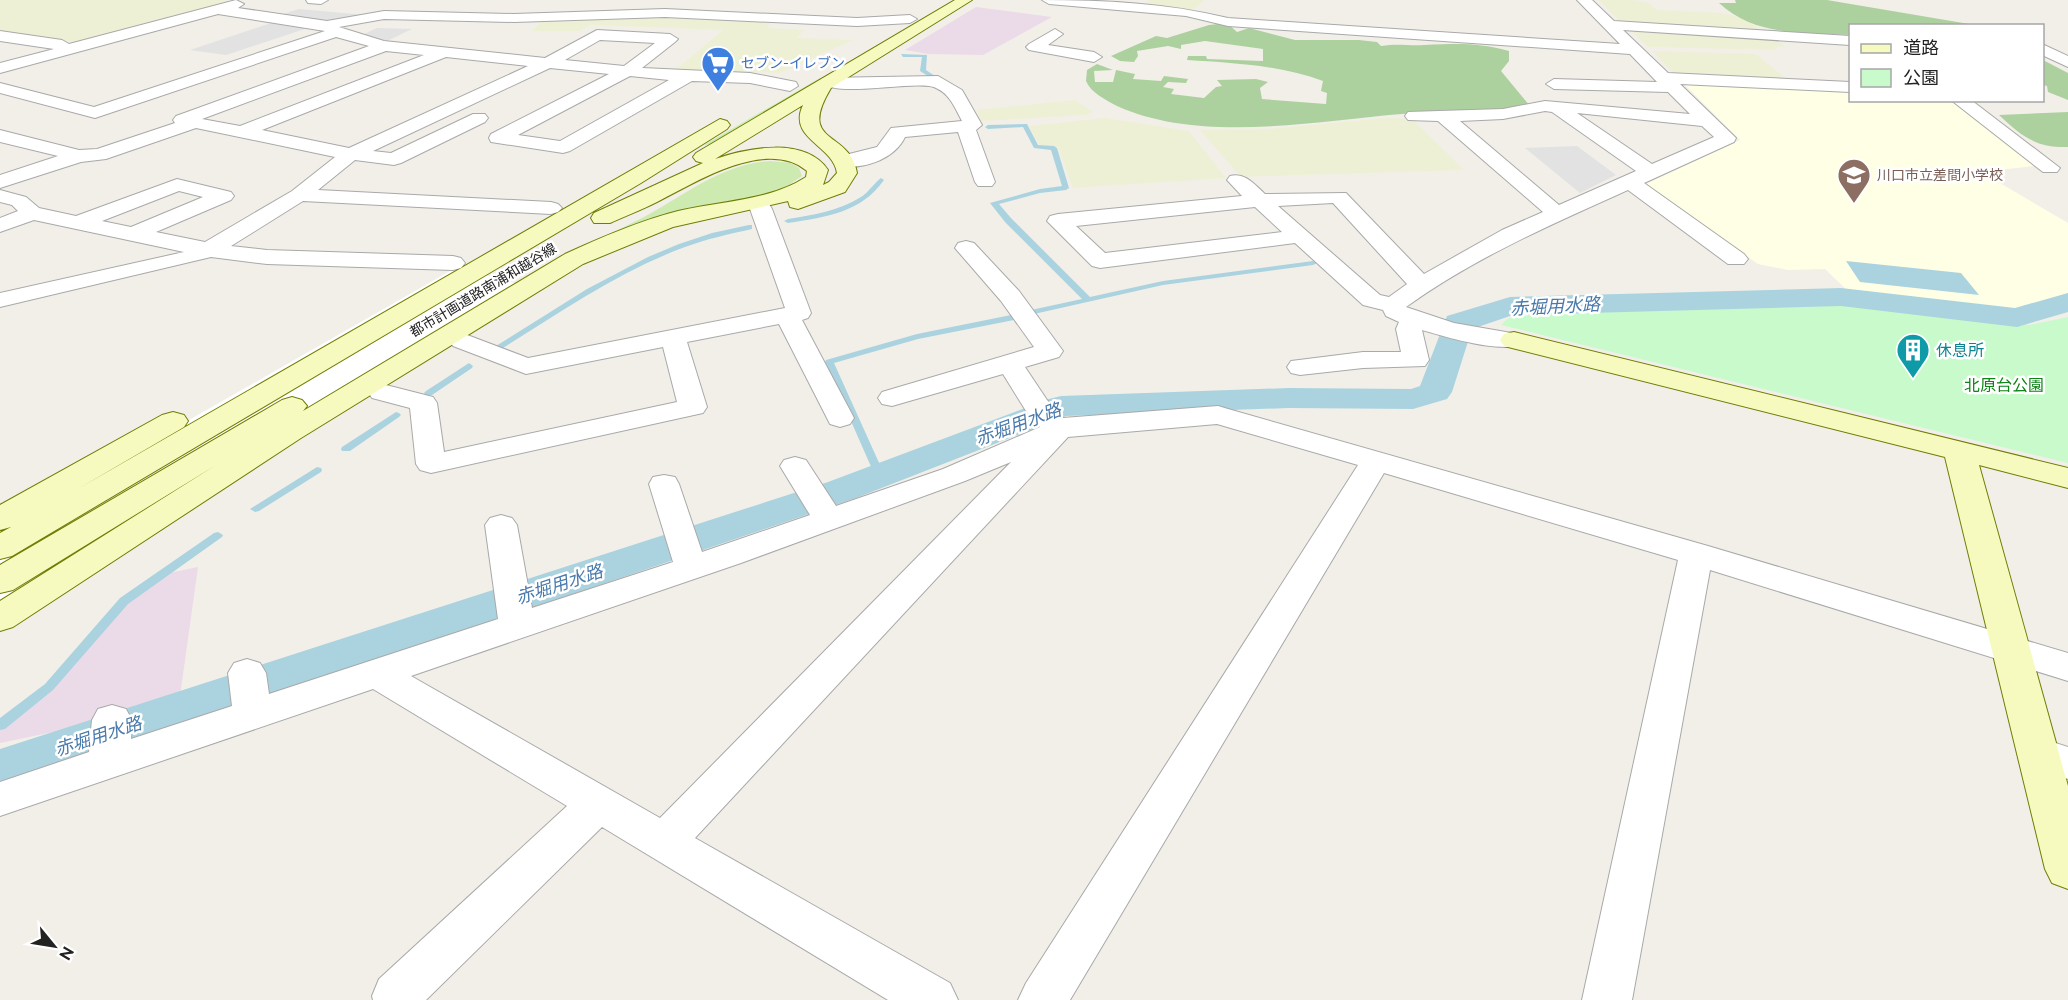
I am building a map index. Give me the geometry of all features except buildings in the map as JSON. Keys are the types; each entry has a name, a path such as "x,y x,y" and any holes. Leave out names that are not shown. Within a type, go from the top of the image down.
{"street":[{"path":"0,68 250,0"},
{"path":"313,0 321,0"},
{"path":"543,18 557,0"},
{"name":"都市計画道路南浦和越谷線","path":"0,581 490,274 729,119 944,0"},
{"name":"都市計画道路南浦和越谷線","path":"536,258 965,0"},
{"path":"1049,0 1228,22 1634,50"},
{"path":"1300,367 1364,360 1416,360 1409,329 1421,285 1510,235 1727,138 1584,0"},
{"path":"1190,16 1211,2"},
{"path":"216,9 331,28 386,46 627,71 750,78 790,86"},
{"path":"0,88 95,113 331,28 384,15 543,18 665,13 857,22 910,19"},
{"path":"443,16 386,46 182,120 351,154 394,159 499,108"},
{"path":"1609,25 1744,33 1781,38 1849,40"},
{"path":"1055,34 1034,46 1094,57"},
{"path":"0,300 191,257 208,250 299,195 351,154 547,63 597,35 670,39 627,71 498,138 564,147 689,76"},
{"path":"0,36 75,46"},
{"path":"454,69 483,55 505,39"},
{"path":"549,41 581,43"},
{"path":"2044,50 2068,62"},
{"path":"240,132 447,52"},
{"path":"551,83 582,67"},
{"path":"1650,172 1564,107 1550,79 1849,87"},
{"path":"0,640 382,392 580,267 618,249 687,224 806,200 837,187 847,173 844,161 813,133 809,125 810,109 826,84 938,81 956,94 973,125 898,132 894,144 881,155 844,161 818,151 789,145 715,149 634,179"},
{"path":"1962,102 2068,185"},
{"path":"1414,116 1503,114 1564,107 1707,121"},
{"path":"1443,116 1557,214"},
{"path":"0,519 551,208 729,119"},
{"path":"0,182 79,156 99,155 193,123"},
{"path":"965,126 986,182"},
{"path":"282,140 314,127"},
{"path":"0,135 79,156"},
{"path":"0,618 290,432 574,259 619,238 677,218 798,191 816,180 818,170 810,162 788,155 764,154 741,157 696,172 653,196 602,218"},
{"path":"1237,180 1372,300 1414,316 1482,337 1514,340 2068,478"},
{"path":"1630,182 1736,259"},
{"path":"82,221 177,184 224,196 133,234"},
{"path":"299,195 551,208"},
{"path":"0,196 19,201 32,213"},
{"path":"1300,236 1100,261 1058,220 1260,200 1339,197 1421,285"},
{"path":"462,341 526,366 799,313 761,209"},
{"path":"0,225 32,213 82,221 208,250 267,257 453,263"},
{"path":"892,398 1050,351 1010,296 966,248"},
{"name":"都市計画道路南浦和越谷線","path":"0,548 490,274"},
{"path":"0,287 24,294"},
{"path":"787,316 840,418"},
{"path":"382,392 423,403 430,464 693,407 673,338"},
{"path":"1009,362 1048,418 1068,426 1213,404 1376,461 1696,554 2068,667"},
{"path":"0,799 110,742 250,695 376,673 514,610 686,551 814,496 954,475 1048,418"},
{"path":"664,842 1048,418"},
{"path":"1959,451 2009,649 2052,758 2068,869"},
{"path":"1044,1000 1376,461"},
{"path":"664,484 686,551"},
{"path":"501,525 514,610"},
{"path":"1607,1000 1696,554"},
{"path":"376,673 933,1000"},
{"path":"396,996 598,804"}],"shaded area":[{"path":"0,0 222,0 236,2 79,43 0,31"},
{"path":"1149,0 1204,0 1194,9 1187,10 1144,6"},
{"path":"1599,0 1633,0 1649,3 1657,10 1723,13 1745,19 1767,35 1622,23"},
{"path":"976,7 1052,17 983,55 928,54 905,50"},
{"path":"299,9 366,15 325,22 280,15"},
{"path":"657,15 773,20 767,28 804,30 797,38 853,40 780,73 756,72 751,75 673,72 723,30 590,25 579,31 532,31 543,19"},
{"path":"280,20 317,25 226,55 190,50"},
{"path":"377,28 412,29 385,42 360,36"},
{"path":"1630,30 1742,35 1778,41 1786,47 1778,46 1774,50 1648,47"},
{"path":"1652,51 1756,54 1790,82 1676,76"},
{"name":"川口市立差間小学校","path":"1681,81 1849,89 1849,102 1954,102 2035,162 2035,166 1981,172 2068,223 2068,293 2017,310 1982,309 1849,292 1825,269 1788,270 1758,264 1644,185 1740,140"},
{"path":"1075,100 1093,112 1086,115 981,121 977,110"},
{"path":"1105,118 1189,131 1226,178 1073,188 1058,147 1040,146 1029,126"},
{"path":"1385,118 1412,119 1464,170 1241,177 1200,130 1269,129"},
{"path":"1577,146 1616,175 1580,193 1525,148"},
{"path":"198,567 180,696 73,728 0,743 0,726 57,684 128,599 169,573"}],"green space":[{"path":"1735,0 1827,0 1969,24 1849,24 1849,35 1798,33 1748,22 1719,3 1736,3"},
{"path":"1227,23 1237,32 1249,28 1295,40 1359,40 1377,42 1381,46 1466,44 1509,51 1509,61 1501,71 1530,106 1482,111 1402,114 1295,125 1221,127 1150,118 1108,101 1095,93 1086,81 1087,70 1097,64 1113,70 1094,71 1095,82 1113,82 1116,70 1135,74 1133,79 1161,81 1164,76 1188,79 1186,83 1168,82 1163,87 1174,89 1171,94 1204,98 1216,87 1222,86 1217,80 1256,79 1268,82 1260,88 1262,99 1326,104 1327,93 1321,91 1323,81 1290,71 1187,60 1188,56 1206,56 1207,59 1263,61 1263,49 1205,41 1181,45 1181,49 1168,46 1137,51 1138,56 1134,62 1120,61 1111,56 1156,36 1167,38 1209,25"},
{"path":"2044,61 2068,73 2068,100 2048,92 2047,86 2044,85"},
{"path":"820,78 823,79 718,143 704,145"},
{"path":"2068,112 2068,147 2038,143 2022,135 1999,115"},
{"path":"770,161 791,163 799,168 802,176 783,189 547,270 540,268 644,217 719,174 735,168"},
{"name":"北原台公園","path":"1845,302 2029,325 2068,317 2068,463 1501,325 1507,319 1521,316 1600,310"}],"water":[{"path":"1846,261 1961,273 1979,295 1860,282"}],"pier":[{"path":"457,267 521,285 0,605 0,528"}],"waterway":[{"path":"903,55 925,56 923,71 933,77"},
{"path":"988,127 1025,125 1036,147 1054,148 1066,188 1040,191 994,203 1088,300"},
{"path":"788,221 826,214 852,205 874,190 881,180"},
{"path":"500,346 589,291 650,259 682,245 749,227"},
{"path":"1088,300 1163,283 1313,263"},
{"name":"赤堀用水路","path":"0,769 842,490 1061,406 1289,398 1413,399 1435,392 1458,323 1510,306 1841,297 2017,318 2068,302"},
{"path":"1034,312 1088,300"},
{"path":"880,476 829,362 917,337 1011,318"},
{"path":"429,393 469,366"},
{"path":"346,449 396,415"},
{"path":"255,509 317,470"},
{"path":"0,725 49,687 124,601 218,535"}],"place":[{"name":"セブン-イレブン","path":"718,92"},
{"name":"川口市立差間小学校","path":"1854,204"},
{"name":"休息所","path":"1913,379"}]}
